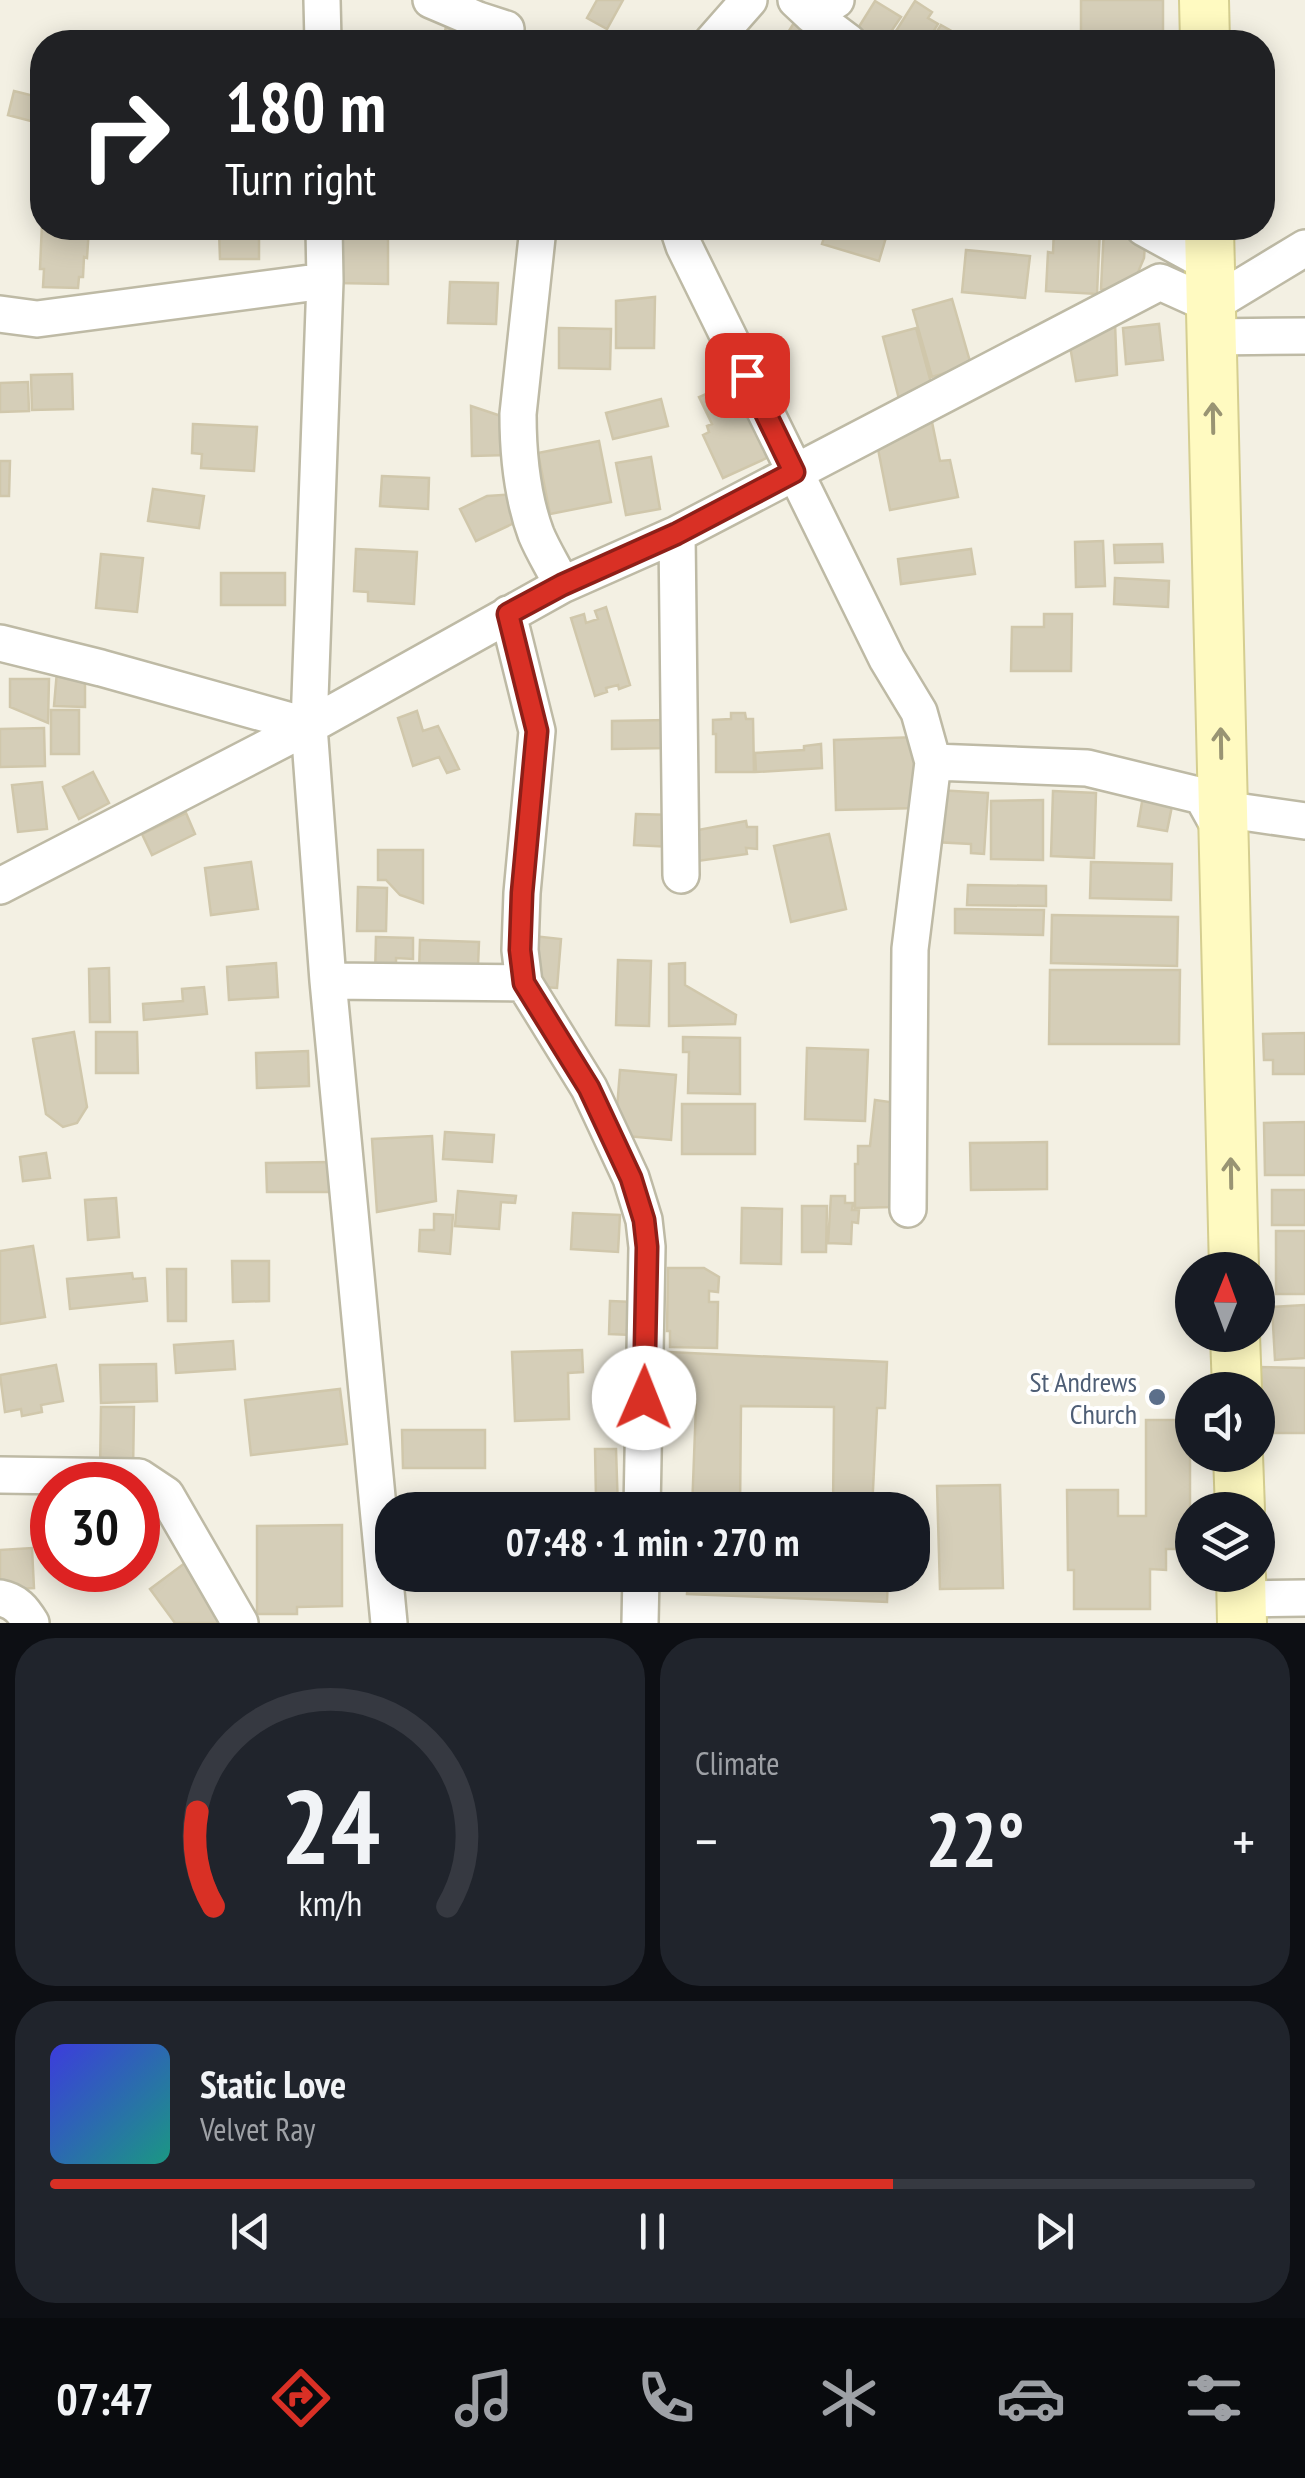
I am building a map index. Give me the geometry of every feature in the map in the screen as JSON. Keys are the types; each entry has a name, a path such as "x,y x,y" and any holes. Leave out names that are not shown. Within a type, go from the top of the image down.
{"main road":[{"path":"1204,0 1205,30"},
{"path":"1210,283 1234,1252"}],"street":[{"path":"322,0 323,30"},
{"path":"431,0 506,30"},
{"path":"723,30 749,0"},
{"path":"815,5 837,30"},
{"path":"324,240 309,726 328,981 389,1623"},
{"path":"537,240 518,442 537,535 562,585"},
{"path":"682,240 887,660 918,712 934,762 910,949 908,1209"},
{"path":"1158,240 1210,283 1305,336"},
{"path":"0,886 309,726 562,585 676,534 1160,282 1210,283 1305,248"},
{"path":"0,314 37,319 325,282"},
{"path":"676,534 681,874"},
{"path":"508,614 537,731 522,893 520,950 524,983 589,1088 631,1178 644,1220 647,1247 642,1492"},
{"path":"0,643 309,726"},
{"path":"934,762 1086,768 1202,796 1222,821 1305,821"},
{"path":"328,981 524,983"},
{"path":"0,1475 139,1477 154,1485 166,1494 240,1623"},
{"path":"640,1623 641,1592"},
{"path":"0,1598 22,1608 31,1623"},
{"path":"1242,1599 1305,1598"}],"building":[{"path":"597,0 623,0 607,29 587,18"},
{"path":"1081,0 1163,0 1163,30 1081,30"},
{"path":"875,1 901,17 892,30 857,30"},
{"path":"915,1 932,12 928,18 938,24 934,30 897,30"},
{"path":"797,18 815,29 814,30 790,30"},
{"path":"14,91 30,95 30,121 8,115"},
{"path":"41,240 88,240 78,288 43,287 44,269 40,269"},
{"path":"219,240 259,240 259,259 220,259"},
{"path":"337,240 388,240 388,284 337,283"},
{"path":"823,240 885,240 879,261 822,244"},
{"path":"1054,240 1099,240 1097,294 1046,291 1048,252 1053,253"},
{"path":"1103,240 1145,240 1144,258 1136,277 1119,290 1101,289"},
{"path":"966,250 1030,256 1025,298 962,292"},
{"path":"450,282 498,283 496,324 448,323"},
{"path":"655,297 654,348 616,348 616,301"},
{"path":"952,299 971,365 932,377 913,310"},
{"path":"1115,323 1117,375 1076,381 1070,346"},
{"path":"1159,324 1163,360 1126,364 1123,328"},
{"path":"559,328 611,329 610,369 559,368"},
{"path":"916,328 933,390 899,399 883,337"},
{"path":"72,374 73,409 32,410 31,375"},
{"path":"28,382 29,411 0,412 0,383"},
{"path":"749,383 780,452 723,478 703,435 712,424 699,397 724,386 727,392"},
{"path":"661,399 668,426 613,439 606,413"},
{"path":"471,406 507,418 508,455 472,456"},
{"path":"932,422 940,461 950,460 958,497 890,510 878,449"},
{"path":"193,424 257,427 254,471 201,468 202,454 192,453"},
{"path":"599,441 611,502 550,514 538,453"},
{"path":"651,457 660,509 626,515 616,463"},
{"path":"0,461 10,461 9,496 0,496"},
{"path":"382,476 429,478 428,509 380,506"},
{"path":"153,489 204,496 199,528 148,521"},
{"path":"516,494 527,517 476,541 460,509 487,496"},
{"path":"1103,541 1105,586 1076,587 1075,542"},
{"path":"1162,544 1163,562 1115,563 1114,545"},
{"path":"356,549 417,552 414,604 368,601 368,592 354,591"},
{"path":"971,549 975,574 901,584 898,559"},
{"path":"101,554 143,558 137,612 96,608"},
{"path":"221,573 285,573 285,605 221,605"},
{"path":"1115,578 1169,581 1168,607 1114,604"},
{"path":"606,607 630,685 606,688 607,692 595,696 571,618 584,614 586,623 598,619 595,611"},
{"path":"1044,614 1072,614 1071,671 1011,671 1012,627 1044,627"},
{"path":"57,671 85,683 85,707 54,706"},
{"path":"10,679 49,679 48,723 10,707"},
{"path":"51,710 79,710 79,754 51,754"},
{"path":"417,711 423,731 438,726 459,769 447,773 439,757 413,766 398,718"},
{"path":"731,713 745,713 746,719 753,719 754,772 716,772 713,720 731,719"},
{"path":"668,720 669,748 612,749 612,721"},
{"path":"44,728 45,766 0,767 0,729"},
{"path":"917,737 919,808 836,810 834,740"},
{"path":"821,744 822,768 756,772 755,753 804,750 804,746"},
{"path":"93,772 109,803 79,819 63,787"},
{"path":"42,782 47,829 18,832 12,785"},
{"path":"937,790 988,793 984,854 971,853 971,844 934,842"},
{"path":"1053,791 1096,793 1094,858 1051,856"},
{"path":"1143,796 1173,801 1167,831 1138,826"},
{"path":"1043,800 1043,860 991,859 991,801"},
{"path":"186,813 195,834 152,855 142,834"},
{"path":"636,814 675,815 673,847 634,845"},
{"path":"746,821 747,827 757,827 757,849 746,848 747,854 697,861 698,830"},
{"path":"829,834 846,909 791,922 774,846"},
{"path":"378,850 423,850 423,903 400,895 386,880 378,880"},
{"path":"251,862 258,909 211,915 205,868"},
{"path":"1091,862 1172,864 1171,900 1090,898"},
{"path":"968,885 1046,886 1046,906 967,905"},
{"path":"358,887 387,888 386,931 357,931"},
{"path":"955,909 1044,910 1043,935 955,933"},
{"path":"1052,915 1178,917 1177,966 1051,963"},
{"path":"533,936 561,939 557,988 528,986"},
{"path":"376,937 413,938 413,959 396,958 396,976 375,975"},
{"path":"420,940 479,942 478,966 419,973"},
{"path":"618,960 651,961 649,1026 616,1025"},
{"path":"276,963 278,997 229,1000 227,967"},
{"path":"685,963 685,985 736,1015 735,1024 669,1026 669,964"},
{"path":"109,968 110,1022 90,1022 89,969"},
{"path":"1050,970 1180,970 1179,1044 1049,1044"},
{"path":"204,987 207,1014 144,1020 143,1004 183,1001 182,989"},
{"path":"74,1032 87,1107 77,1123 63,1127 46,1114 33,1039"},
{"path":"96,1032 137,1032 138,1073 96,1073"},
{"path":"1305,1033 1305,1074 1273,1074 1273,1060 1264,1060 1263,1034"},
{"path":"683,1037 740,1038 740,1094 688,1093 689,1052 683,1052"},
{"path":"807,1048 868,1050 865,1121 805,1119"},
{"path":"308,1051 309,1086 257,1088 256,1053"},
{"path":"620,1070 676,1075 671,1140 615,1135"},
{"path":"875,1100 890,1102 892,1207 855,1208 858,1146 870,1146"},
{"path":"682,1104 755,1104 755,1154 682,1154"},
{"path":"1305,1122 1305,1175 1265,1175 1264,1123"},
{"path":"445,1132 494,1135 492,1162 443,1159"},
{"path":"432,1136 436,1201 377,1212 372,1139"},
{"path":"1047,1142 1047,1189 971,1190 970,1143"},
{"path":"46,1153 50,1178 23,1181 20,1157"},
{"path":"329,1162 330,1192 267,1192 266,1163"},
{"path":"1272,1190 1305,1190 1305,1225 1272,1225"},
{"path":"458,1191 516,1196 515,1203 501,1202 499,1229 455,1226"},
{"path":"831,1196 845,1196 845,1203 853,1203 852,1210 859,1210 858,1223 852,1222 851,1244 828,1243"},
{"path":"116,1198 119,1237 88,1240 85,1200"},
{"path":"802,1206 827,1206 826,1252 802,1252"},
{"path":"742,1208 782,1209 781,1264 741,1263"},
{"path":"573,1213 620,1215 618,1252 571,1249"},
{"path":"434,1214 453,1215 450,1254 419,1251 420,1230 434,1230"},
{"path":"1276,1231 1305,1231 1305,1294 1276,1294"},
{"path":"33,1246 45,1317 0,1324 0,1251"},
{"path":"232,1261 269,1261 269,1301 233,1302"},
{"path":"668,1268 704,1268 719,1277 718,1292 709,1291 709,1302 718,1302 717,1348 670,1347"},
{"path":"167,1269 186,1269 186,1321 168,1321"},
{"path":"132,1273 133,1279 145,1278 147,1301 70,1309 67,1279"},
{"path":"610,1301 633,1302 632,1335 609,1334"},
{"path":"1305,1305 1305,1358 1275,1360 1275,1307"},
{"path":"233,1341 235,1369 176,1373 174,1345"},
{"path":"582,1350 583,1372 568,1373 569,1419 515,1421 512,1352"},
{"path":"668,1352 887,1362 885,1408 877,1408 873,1492 833,1492 834,1407 741,1406 740,1492 693,1492 696,1405 666,1403"},
{"path":"156,1364 157,1401 101,1403 100,1365"},
{"path":"56,1365 63,1401 41,1405 42,1412 22,1416 21,1409 5,1412 0,1375"},
{"path":"1255,1367 1305,1368 1305,1433 1275,1433 1275,1372 1255,1372"},
{"path":"340,1389 347,1444 251,1455 245,1400"},
{"path":"101,1407 134,1407 133,1462 100,1462"},
{"path":"1146,1420 1175,1420 1175,1472 1190,1472 1190,1492 1175,1492 1175,1549 1166,1549 1166,1570 1150,1569 1150,1609 1074,1609 1074,1570 1068,1570 1067,1490 1118,1490 1118,1516 1146,1516"},
{"path":"402,1430 485,1430 485,1468 403,1468"},
{"path":"595,1449 616,1449 617,1492 596,1492"},
{"path":"1000,1485 1003,1588 940,1589 937,1486"},
{"path":"342,1525 342,1606 297,1607 297,1614 257,1614 257,1526"},
{"path":"30,1548 30,1588 0,1590 0,1550"},
{"path":"185,1563 230,1623 175,1623 152,1592 160,1592 160,1582"},
{"path":"687,1592 887,1592 887,1602"}],"place":[{"name":"St Andrews Church","path":"1157,1397"}],"route":[{"path":"644,1398 644,1220 631,1178 589,1088 524,983 520,950 522,893 537,731 508,614 676,534 794,472 747,375"}]}
